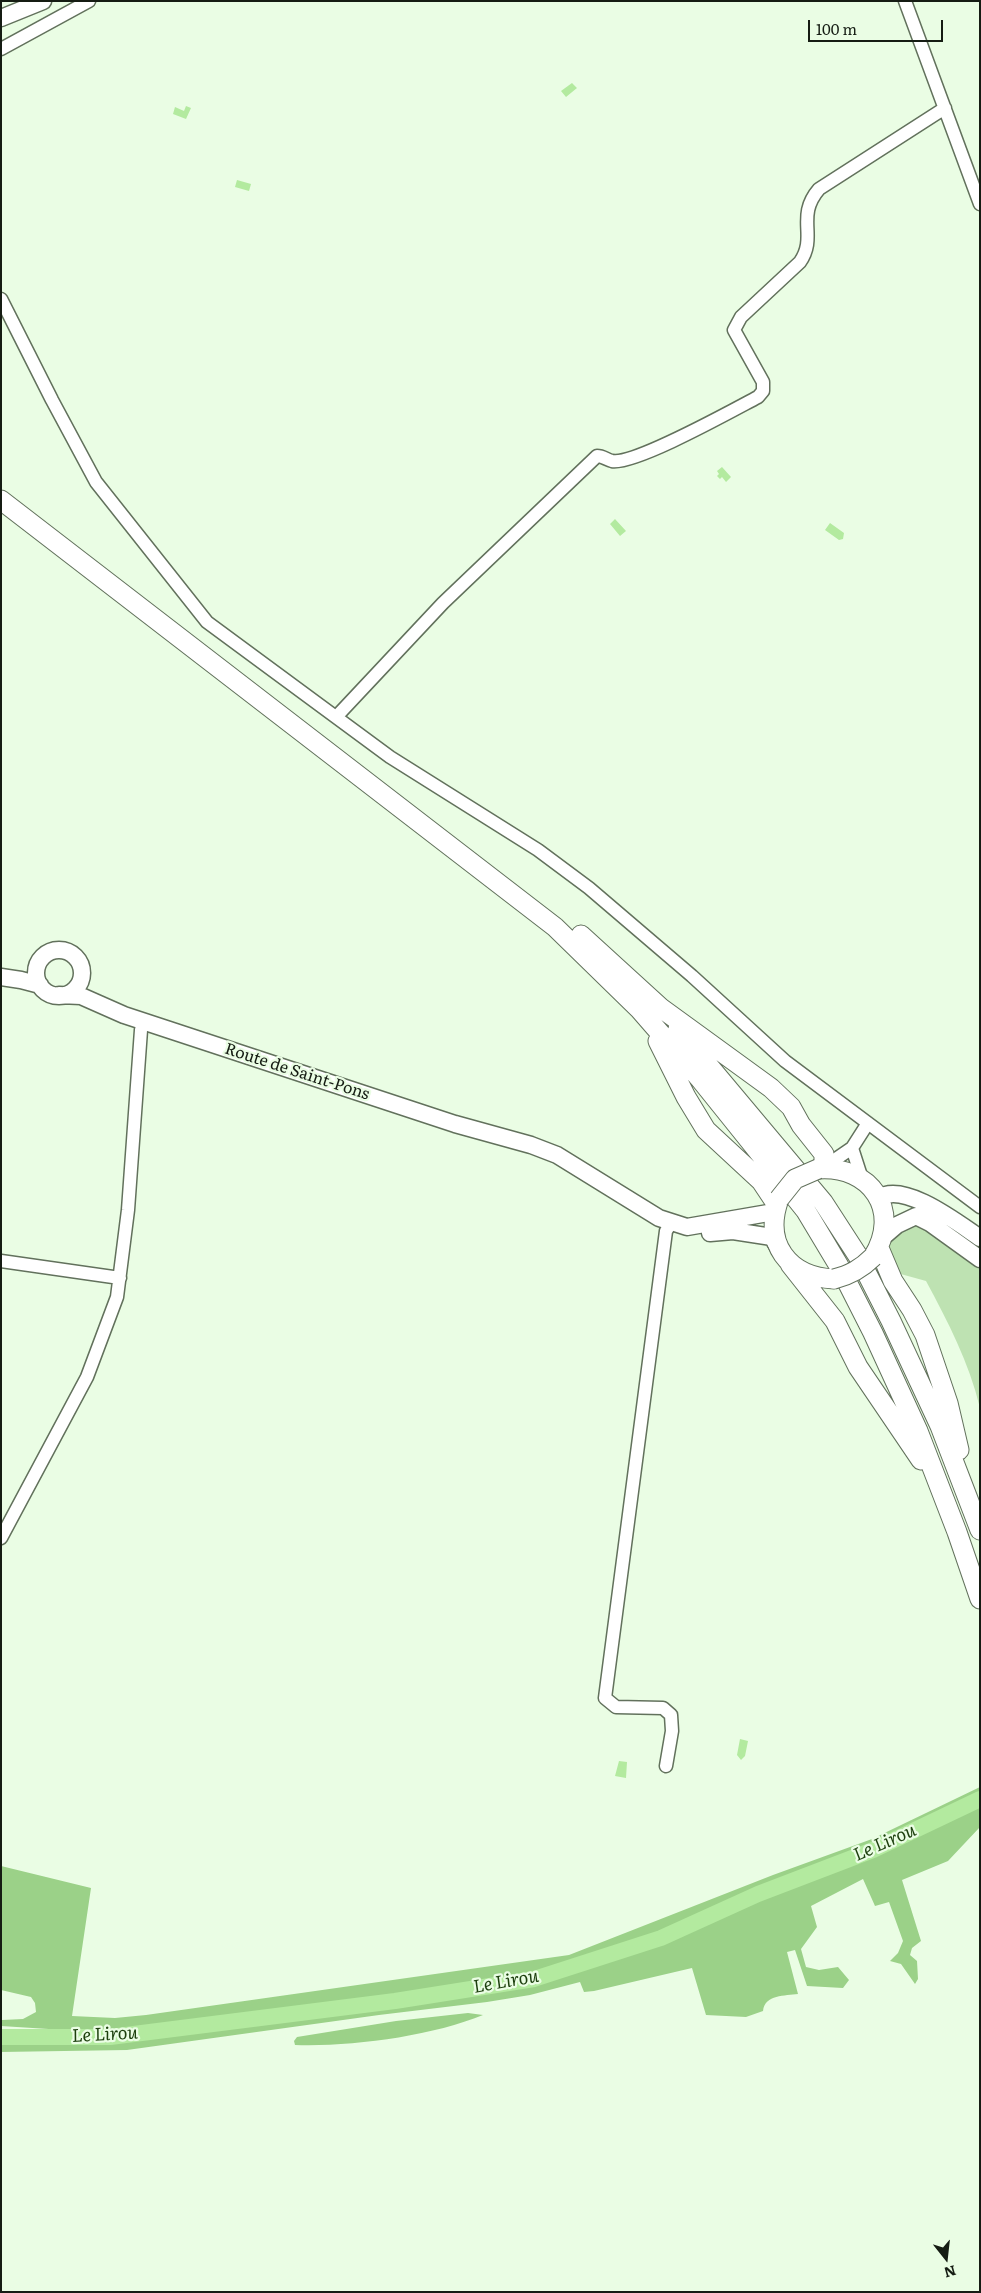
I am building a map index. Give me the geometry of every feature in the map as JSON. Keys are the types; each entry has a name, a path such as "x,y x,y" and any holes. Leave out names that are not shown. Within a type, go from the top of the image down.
{"highway":[{"path":"1,486 562,918 661,1008 771,1088 790,1107 801,1125 824,1154 825,1168"},
{"path":"1,500 555,927 640,1010 700,1079 810,1219 838,1266 873,1333 918,1431 957,1532 980,1599"},
{"path":"661,1008 823,1202 858,1256 892,1321 940,1426 980,1530"},
{"path":"640,1010 706,1130 762,1181 777,1205"},
{"path":"786,1258 803,1273 818,1278 834,1279 849,1276 862,1268 879,1247 885,1224 884,1210 879,1198 862,1179 848,1171 825,1168 795,1179 777,1205 773,1226 775,1239 786,1258 835,1321 858,1367 931,1475 957,1532"},
{"path":"879,1247 893,1281 912,1310 925,1335 948,1403 971,1504"}],"main road":[{"path":"1,17 24,1"},
{"path":"1,17 43,1"},
{"path":"52,951 66,951 78,961 81,975 74,989 59,995 48,993 40,985 36,975 37,965 42,958 52,951"},
{"path":"1,976 37,965"},
{"name":"Route de Saint-Pons","path":"81,975 92,989 142,1020"},
{"path":"1,976 40,985"},
{"name":"Route de Saint-Pons","path":"59,995 82,996 124,1015 455,1124 531,1145 557,1155 660,1218 669,1227 683,1234 733,1231 772,1236 786,1258"},
{"path":"879,1198 883,1195 898,1195 927,1204 980,1238"},
{"name":"Route de Saint-Pons","path":"669,1227 687,1227 777,1205"},
{"path":"879,1247 897,1225 916,1216 930,1223 980,1259"}],"street":[{"path":"1,48 89,1"},
{"path":"905,1 980,204"},
{"path":"337,716 443,602 597,456 612,461 636,456 710,422 758,397 763,391 763,382 734,330 741,317 800,262 808,252 806,212 811,198 819,189 945,108"},
{"path":"1,298 96,482 207,622 337,716 390,757 538,850 589,888 692,976 785,1061 980,1207"},
{"path":"1,1538 87,1377 117,1297 128,1210 142,1020"},
{"path":"825,1168 852,1148 868,1123"},
{"path":"852,1148 862,1179"},
{"path":"666,1766 672,1731 671,1715 663,1708 616,1707 604,1698 669,1227"},
{"path":"1,1261 120,1278"}],"shaded area":[{"path":"572,83 577,88 566,97 561,91"},
{"path":"186,106 191,108 186,119 173,114 175,107 184,111"},
{"path":"237,180 251,184 249,191 235,187"},
{"path":"722,467 731,477 726,482 722,477 720,479 717,476 719,474 717,471"},
{"path":"615,519 626,531 620,536 610,524"},
{"path":"830,523 844,533 843,539 839,540 825,530"},
{"path":"916,1221 980,1262 980,1408 964,1358 926,1281 868,1265 869,1244 877,1228"},
{"path":"740,1739 748,1741 745,1756 741,1760 737,1755"},
{"path":"619,1761 627,1762 626,1778 615,1776"},
{"path":"980,1787 980,1795 871,1847 752,1892 658,1934 516,1978 317,2007 112,2033 1,2026 2,2020 23,2019 36,2012 35,2003 31,1997 1,1990 1,1866 91,1888 72,2016 115,2018 569,1955 773,1875 872,1839"},
{"path":"980,1803 980,1827 948,1861 902,1880 921,1941 912,1948 910,1955 917,1961 918,1979 915,1984 901,1964 890,1961 898,1953 903,1941 889,1902 875,1906 863,1879 811,1906 817,1927 801,1949 806,1967 819,1970 838,1967 849,1980 843,1988 807,1986 795,1950 787,1952 798,1994 776,1997 767,2001 763,2011 746,2017 706,2015 692,1968 594,1991 584,1992 580,1982 530,1995 487,2002 127,2050 1,2052 1,2034 116,2039 331,2012 519,1984 574,1969 664,1939 887,1848"},
{"path":"468,2013 483,2015 440,2029 391,2039 317,2045 295,2045 294,2041 297,2037 396,2021"}],"waterway":[{"name":"Le Lirou","path":"1,2037 110,2037 395,2001 534,1979 661,1938 758,1894 873,1850 980,1799"}]}
